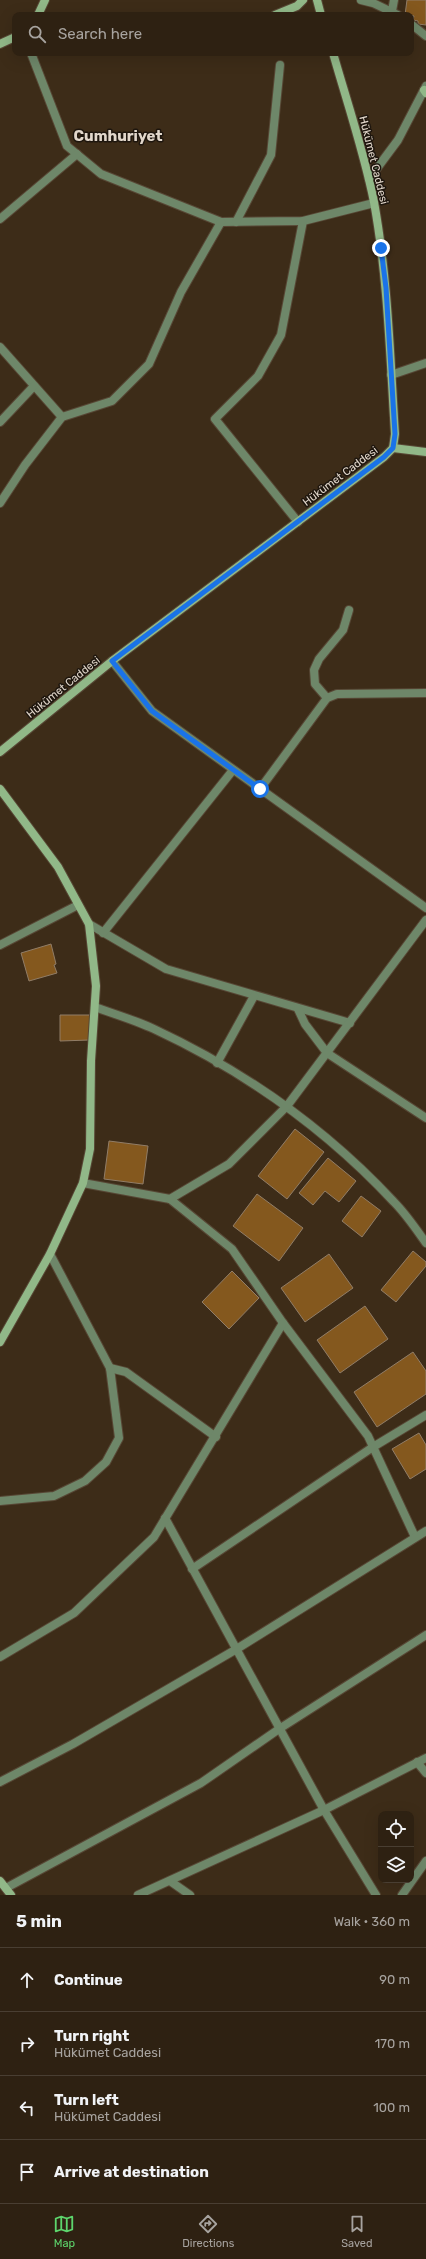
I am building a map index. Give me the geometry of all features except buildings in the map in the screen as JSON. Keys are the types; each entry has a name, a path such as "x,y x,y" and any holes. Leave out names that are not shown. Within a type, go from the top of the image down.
{"main road":[{"path":"39,12 45,0"},
{"path":"282,12 297,6 303,0"},
{"path":"317,0 320,12"},
{"path":"0,44 12,38"},
{"name":"Hükümet Caddesi","path":"0,752 112,661 384,457 393,448 395,434 386,288 374,202 369,179 334,56"},
{"path":"393,448 426,452"},
{"path":"0,789 58,867 89,924 96,986 91,1061 90,1149 83,1183 50,1254 0,1342"},
{"path":"0,1881 11,1895"}],"street":[{"path":"361,0 392,12"},
{"path":"394,0 395,12"},
{"path":"414,26 426,36"},
{"path":"32,56 67,146 101,174 221,222 303,221 374,202"},
{"path":"236,222 271,155 280,65"},
{"path":"369,179 398,140 426,89"},
{"path":"0,219 77,154"},
{"path":"298,522 215,419 258,376 281,335 303,221"},
{"path":"0,503 24,465 62,417 112,401 149,364 181,292 221,222"},
{"path":"0,347 62,417"},
{"path":"391,375 426,363"},
{"path":"0,422 34,386"},
{"path":"327,698 315,684 314,670 319,659 343,630 349,610"},
{"path":"112,661 152,711 426,908"},
{"path":"260,789 327,698 337,694 426,693"},
{"path":"103,933 233,770"},
{"path":"0,945 78,905"},
{"path":"170,1199 229,1164 287,1106 426,920"},
{"path":"89,924 166,969 298,1009 350,1023"},
{"path":"217,1063 254,996"},
{"path":"95,1007 154,1029 217,1063 287,1106 351,1159 390,1197 426,1243"},
{"path":"298,1009 305,1024 327,1053 426,1118"},
{"path":"83,1183 170,1199 232,1249 283,1323 368,1436 415,1537"},
{"path":"0,1501 54,1496 85,1480 106,1462 119,1438 110,1368 50,1254"},
{"path":"0,1657 74,1613 154,1537 283,1323"},
{"path":"110,1368 126,1372 216,1436"},
{"path":"192,1569 373,1447 426,1415"},
{"path":"165,1518 235,1650 324,1810 376,1895"},
{"path":"0,1782 73,1744 235,1650 426,1531"},
{"path":"6,1888 200,1783 279,1729 426,1635"},
{"path":"138,1895 324,1810 426,1758"},
{"path":"418,1762 426,1773"},
{"path":"402,1895 426,1861"},
{"path":"170,1881 190,1895"}],"district":[{"name":"Cumhuriyet","path":"118,136"}],"route":[{"path":"260,789 152,711 112,661 384,457 393,448 395,434 386,288 381,248"}]}
